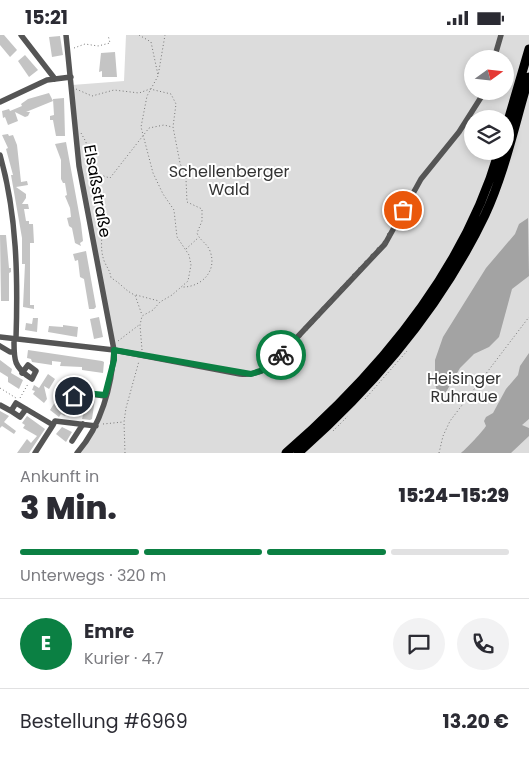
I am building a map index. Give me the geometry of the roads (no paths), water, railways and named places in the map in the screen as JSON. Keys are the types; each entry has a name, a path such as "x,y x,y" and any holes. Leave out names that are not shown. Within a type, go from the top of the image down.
{"main road":[{"path":"511,110 529,49"},
{"path":"298,453 334,421 371,382 406,340 441,291 485,215 502,170 529,77"},
{"path":"286,453 326,417 367,374 423,304 472,223 488,186 496,160"}],"street":[{"path":"21,35 55,79"},
{"name":"Elsaßstraße","path":"66,35 74,127 82,183 114,360 96,426 77,453"},
{"path":"497,50 501,35"},
{"path":"0,102 55,79 71,77"},
{"path":"0,337 113,347 141,355 240,373 251,374 266,369 385,243 421,179 459,132 479,100"},
{"path":"0,155 11,211 15,249 17,302 14,360 22,373"},
{"path":"0,347 14,352"},
{"path":"74,396 76,392 105,395"},
{"path":"11,411 16,403 53,425"},
{"path":"0,405 20,417 26,409"},
{"path":"35,453 55,421 96,426"},
{"path":"72,441 83,424"}],"park label":[{"name":"Schellenberger Wald","path":"229,180"},
{"name":"Heisinger Ruhraue","path":"464,387"}]}
